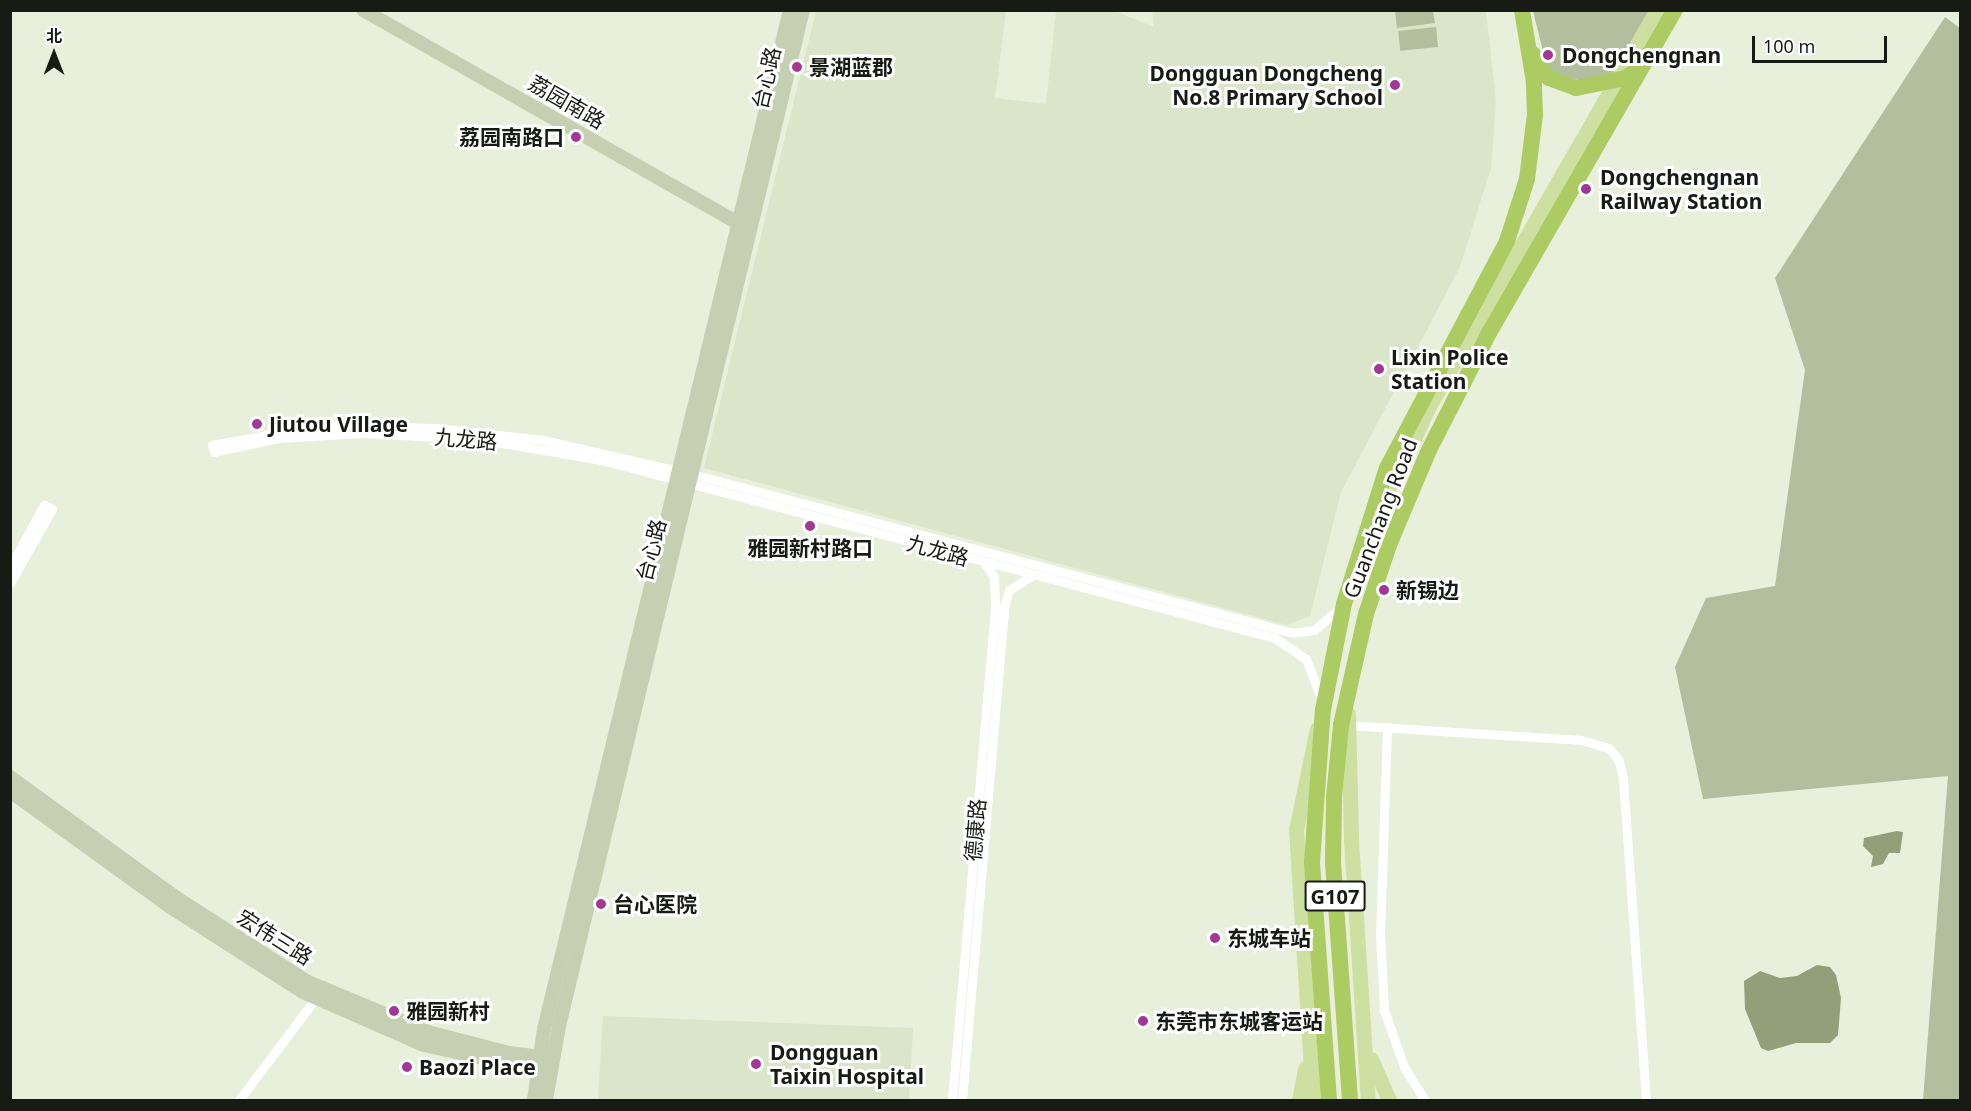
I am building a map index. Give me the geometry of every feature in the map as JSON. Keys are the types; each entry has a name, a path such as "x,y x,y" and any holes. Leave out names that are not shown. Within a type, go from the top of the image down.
{"highway":[{"name":"Guanchang Road","path":"1350,1101 1333,863 1335,767 1347,692 1389,545 1429,450 1495,322 1675,10"},
{"name":"Guanchang Road","path":"1329,1101 1312,862 1323,710 1344,604 1387,468 1507,241 1527,179 1535,115 1525,16"},
{"path":"1530,50 1549,78 1576,88 1626,78 1646,62"}],"main road":[{"name":"荔园南路","path":"381,10 745,223"},
{"name":"台心路","path":"534,1101 545,1065 745,223 790,10"},
{"name":"台心路","path":"745,223 803,10"},
{"name":"Guanchang Road","path":"1371,514 1398,473 1429,406 1657,10"},
{"name":"荔园南路","path":"364,11 745,223"},
{"path":"1347,692 1351,840 1368,1101"},
{"path":"1313,1101 1296,830 1306,768 1323,710"},
{"name":"宏伟三路","path":"10,777 224,930 319,994"},
{"name":"宏伟三路","path":"10,791 217,939 319,994 428,1032 545,1065"},
{"path":"1364,1032 1375,1072 1389,1101"},
{"path":"1299,1101 1309,1039"},
{"name":"台心路","path":"545,1065 546,1101"}],"street":[{"name":"九龙路","path":"1323,710 1320,689 1306,659 1275,638 984,562 685,476 541,448 447,437 324,433 214,452 212,446 323,426 436,428 543,440 685,476 1293,633 1314,630 1344,604"},
{"path":"10,567 48,507 10,583"},
{"name":"德康路","path":"952,1101 995,597 994,577 984,562"},
{"name":"德康路","path":"962,1101 1004,607 1008,590 1033,574"},
{"path":"1348,724 1582,740 1609,748 1619,761 1623,778 1646,1101"},
{"path":"1387,727 1380,933 1384,1010 1404,1067 1425,1101"},
{"path":"239,1101 319,994"}],"shaded area":[{"path":"816,11 1006,11 995,98 1046,104 1056,12 1048,11 1115,11 1154,27 1152,11 1486,11 1496,102 1491,168 1460,267 1341,492 1310,616 1287,625 704,468"},
{"path":"1395,11 1433,11 1435,23 1397,28"},
{"path":"1533,11 1671,11 1630,71 1585,82 1548,71"},
{"path":"1945,17 1960,28 1960,1100 1923,1100 1948,776 1703,799 1675,667 1706,598 1775,586 1805,370 1775,278"},
{"path":"1436,27 1438,47 1400,51 1398,31"},
{"path":"1897,831 1903,832 1900,853 1889,853 1883,864 1871,867 1873,856 1863,846 1864,838"},
{"path":"1817,965 1830,967 1836,975 1841,998 1838,1035 1830,1043 1796,1043 1768,1051 1761,1048 1745,1009 1744,981 1760,971 1780,978 1797,976"},
{"name":"Dongguan Taixin Hospital","path":"603,1016 913,1028 909,1100 598,1100"}],"place":[{"name":"Dongchengnan","path":"1548,55"},
{"name":"景湖蓝郡","path":"797,67"},
{"name":"Dongguan Dongcheng No.8 Primary School","path":"1395,85"},
{"name":"荔园南路口","path":"576,137"},
{"name":"Dongchengnan Railway Station","path":"1586,189"},
{"name":"Lixin Police Station","path":"1379,369"},
{"name":"Jiutou Village","path":"257,424"},
{"name":"雅园新村路口","path":"810,526"},
{"name":"新锡边","path":"1384,590"},
{"name":"台心医院","path":"601,904"},
{"name":"东城车站","path":"1215,938"},
{"name":"雅园新村","path":"394,1011"},
{"name":"东莞市东城客运站","path":"1143,1021"},
{"name":"Dongguan Taixin Hospital","path":"756,1064"},
{"name":"Baozi Place","path":"407,1067"}]}
